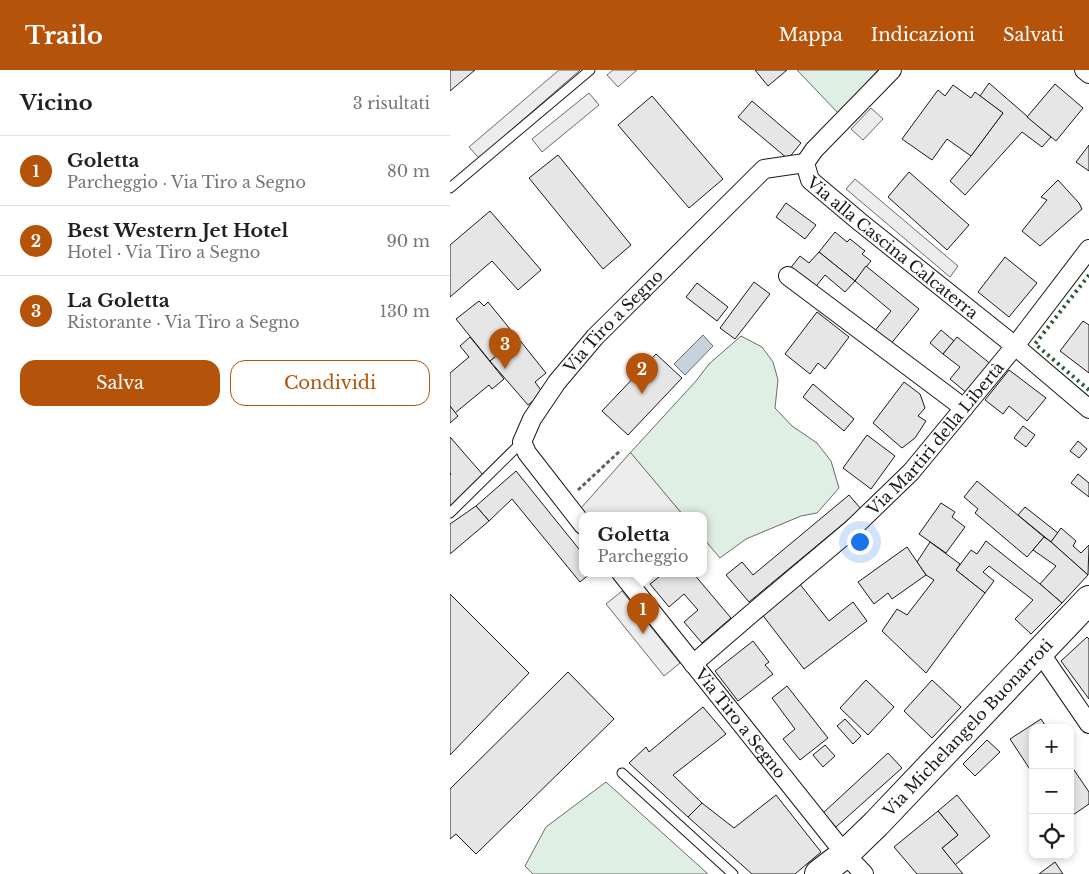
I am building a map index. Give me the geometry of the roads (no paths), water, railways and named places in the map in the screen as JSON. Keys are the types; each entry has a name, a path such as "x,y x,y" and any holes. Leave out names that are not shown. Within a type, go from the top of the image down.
{"main road":[{"name":"Via Michelangelo Buonarroti","path":"819,874 846,854 876,824 1089,600"}],"street":[{"name":"Via alla Cascina Calcaterra","path":"892,70 814,150 805,163 810,180 1089,409"},
{"path":"1084,70 1089,74"},
{"name":"Via Tiro a Segno","path":"522,442 532,419 556,382 594,336 764,169 805,163"},
{"name":"Via Martiri della Libertà","path":"693,664 750,614 852,530 911,472 1014,346 1089,249"},
{"path":"788,276 964,408"},
{"path":"522,442 527,453 579,520"},
{"name":"Via Tiro a Segno","path":"623,577 864,874"},
{"path":"1039,651 1089,724"}],"lane":[{"path":"450,188 590,70"},
{"path":"450,513 522,442"},
{"path":"622,773 733,874"}],"place":[{"name":"La Goletta","path":"505,369"},
{"name":"Best Western Jet Hotel","path":"642,394"},
{"name":"Goletta","path":"643,634"}]}
